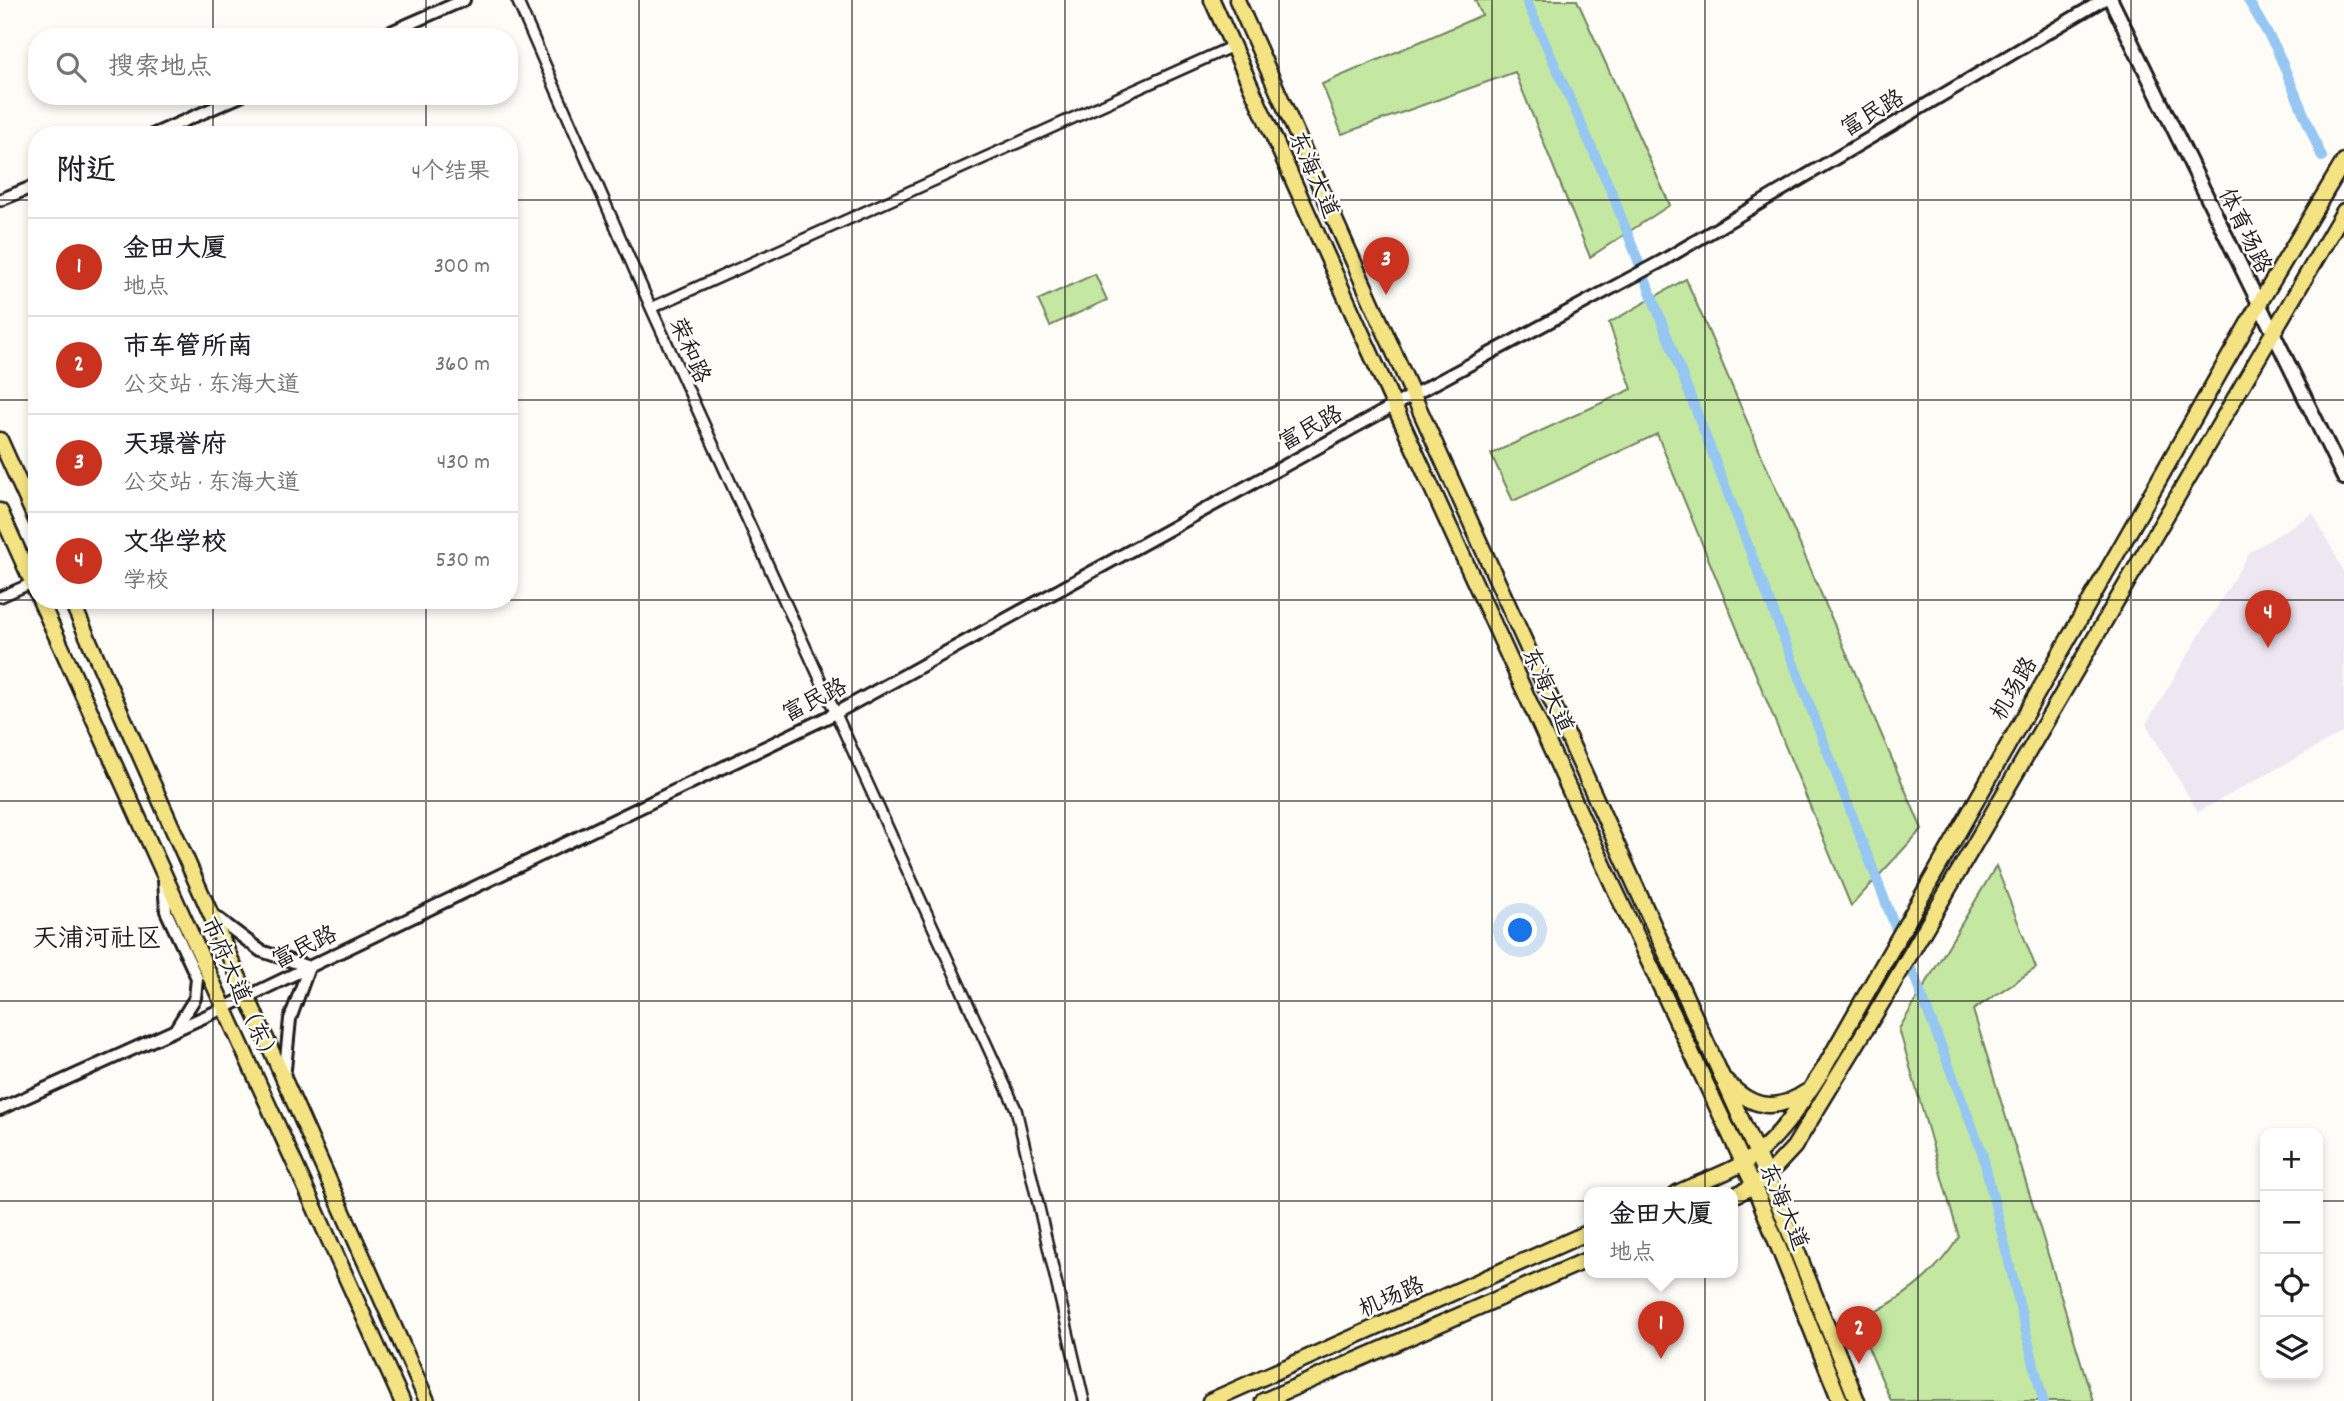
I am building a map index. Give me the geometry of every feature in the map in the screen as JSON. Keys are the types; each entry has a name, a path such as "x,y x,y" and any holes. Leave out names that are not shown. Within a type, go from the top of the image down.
{"main road":[{"name":"东海大道","path":"1212,0 1394,405 1754,1186 1840,1401"},
{"name":"东海大道","path":"1237,0 1767,1176 1857,1401"},
{"name":"体育场路","path":"2111,0 2344,478"},
{"name":"机场路","path":"1690,1187 1756,1154 1786,1125 1810,1089 2344,160"},
{"name":"机场路","path":"1738,1194 1767,1176 1794,1147 1883,1001 2344,211"},
{"path":"0,440 28,502"},
{"path":"0,511 28,573"},
{"name":"市府大道（东）","path":"44,609 402,1401"},
{"name":"市府大道（东）","path":"75,609 427,1401"},
{"path":"1721,1076 1748,1100 1767,1106 1783,1104 1810,1089"},
{"name":"机场路","path":"1210,1401 1584,1234"},
{"name":"机场路","path":"1263,1401 1584,1261"}],"street":[{"path":"400,28 464,0"},
{"name":"荣和路","path":"517,0 651,309 1016,1109 1084,1401"},
{"name":"富民路","path":"0,1109 248,997 834,714 1394,405 1662,261 2103,0"},
{"path":"651,309 1233,46"},
{"path":"173,126 221,105"},
{"path":"0,200 28,189"},
{"path":"0,597 28,590"},
{"path":"163,874 166,911 197,978 195,998 175,1030"},
{"path":"210,912 261,951 309,967 290,1019 284,1079"}],"shaded area":[{"path":"2313,513 2344,572 2344,732 2198,812 2146,724 2250,552"}],"green space":[{"path":"1475,0 1577,0 1670,205 1590,257 1515,72 1342,134 1322,84 1482,15"},
{"path":"1095,274 1107,300 1050,326 1038,300"},
{"path":"1686,279 1922,829 1851,906 1657,434 1513,501 1491,454 1632,389 1609,323"},
{"path":"1996,866 2036,968 1973,1010 2093,1401 1891,1401 1857,1321 1888,1305 1914,1287 1938,1265 1959,1237 1899,1029"}],"waterway":[{"path":"1526,0 1612,193 1982,1152 2043,1401"},
{"path":"2248,0 2276,48 2322,157"}],"place":[{"name":"天璟誉府","path":"1386,295"},
{"name":"文华学校","path":"2268,648"},
{"name":"金田大厦","path":"1661,1359"},
{"name":"市车管所南","path":"1859,1364"}],"district":[{"name":"天浦河社区","path":"97,937"}]}
